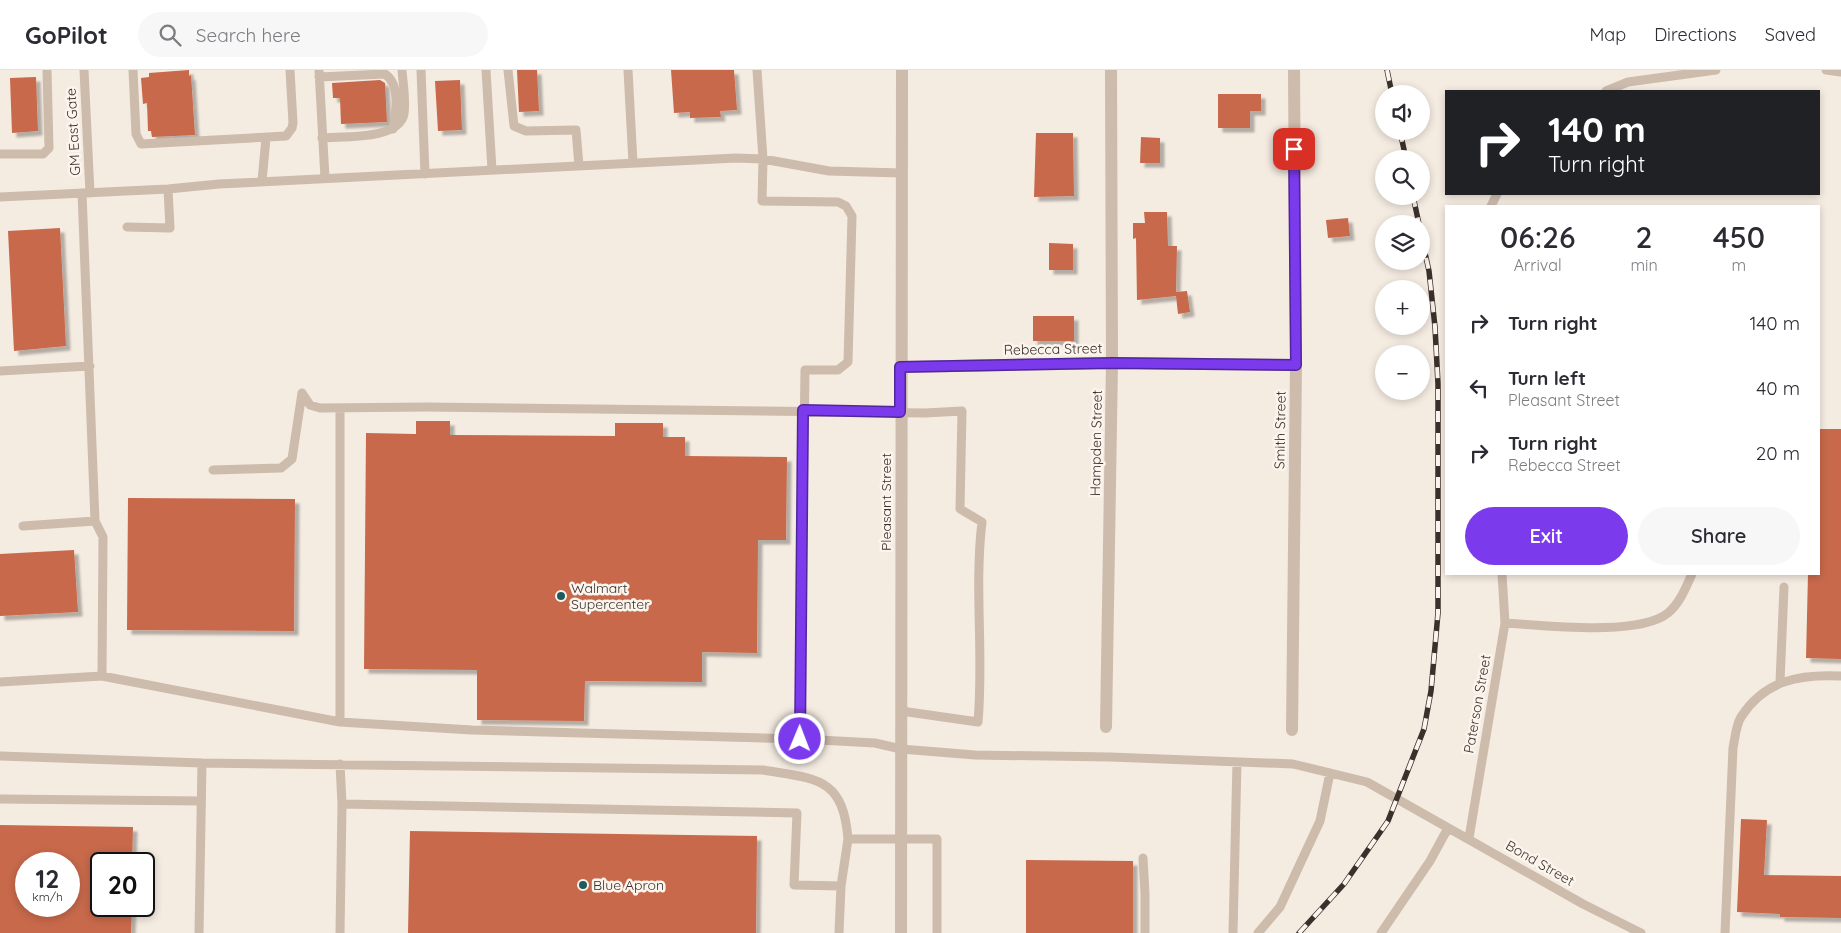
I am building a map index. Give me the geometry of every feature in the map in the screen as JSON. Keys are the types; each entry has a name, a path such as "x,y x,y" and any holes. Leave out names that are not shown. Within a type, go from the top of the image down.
{"street":[{"name":"Pleasant Street","path":"901,933 900,367 902,70"},
{"name":"Hampden Street","path":"1106,727 1112,363 1111,70"},
{"name":"Smith Street","path":"1292,730 1296,365 1294,70"},
{"name":"Rebecca Street","path":"900,367 1112,363 1296,365"}],"lane":[{"path":"0,154 43,154 49,148 47,70"},
{"name":"GM East Gate","path":"84,70 95,521 103,537 102,676"},
{"path":"133,70 136,134 141,144 284,136 292,128 290,70"},
{"path":"322,138 385,133 392,129 403,116 402,70"},
{"path":"421,70 425,174"},
{"path":"486,70 492,170"},
{"path":"508,70 514,126 526,131 576,130 579,166"},
{"path":"628,70 633,163"},
{"path":"757,70 763,159 762,201 838,202 846,206 852,216 848,362 838,370 804,370 800,739"},
{"path":"1608,90 1628,82 1716,70"},
{"path":"1826,70 1841,72"},
{"path":"325,178 319,73 379,72 390,77 394,86 395,114 392,129"},
{"path":"262,182 266,138"},
{"path":"0,197 168,189 325,178 633,163 763,159 829,171 901,173"},
{"path":"127,227 170,228 168,189"},
{"path":"0,370 90,366"},
{"path":"213,470 281,468 292,459 302,393 310,405 320,408 962,411 960,508 982,522 978,566 981,648 978,722 901,711"},
{"path":"340,408 340,722"},
{"path":"23,526 95,521"},
{"name":"Paterson Street","path":"1468,838 1505,623 1502,575"},
{"path":"1505,623 1577,627 1639,625 1667,613 1684,592 1692,575"},
{"path":"1780,682 1784,587"},
{"path":"1725,933 1732,748 1740,719 1757,699 1780,682 1816,675 1841,676"},
{"name":"Bond Street","path":"0,682 102,676 340,722 472,730 800,739 875,743 901,748 975,755 1110,757 1293,764 1366,782 1583,904 1641,933"},
{"path":"0,756 202,763 763,770 805,777 825,784 838,795 846,815 848,840 841,886 839,933"},
{"path":"1233,933 1237,762"},
{"path":"199,933 202,763"},
{"path":"340,764 342,804 340,933"},
{"path":"1258,933 1280,907 1320,821 1330,773"},
{"path":"0,799 201,801"},
{"path":"342,804 797,814 794,885 841,886"},
{"path":"1381,933 1430,861 1448,828"},
{"path":"848,840 937,839 937,933"},
{"path":"1143,858 1146,894 1145,933"}],"building":[{"path":"189,70 189,76 191,75 195,135 152,137 151,131 148,131 147,103 143,104 141,78 149,77 149,73"},
{"path":"517,70 537,70 539,111 519,112"},
{"path":"671,70 734,70 737,110 720,111 721,117 690,118 690,112 674,113"},
{"path":"36,77 38,131 12,133 10,78"},
{"path":"380,80 385,83 387,122 341,124 340,98 333,98 332,83"},
{"path":"460,80 462,130 438,131 435,81"},
{"path":"1218,94 1261,94 1261,111 1250,111 1250,128 1218,128"},
{"path":"1036,133 1073,133 1074,196 1034,197"},
{"path":"1141,137 1160,138 1160,163 1140,163"},
{"path":"1144,212 1167,212 1168,246 1177,246 1176,292 1187,291 1190,312 1178,314 1176,296 1137,300 1136,238 1133,239 1133,223 1145,223"},
{"path":"1348,218 1350,236 1328,238 1326,220"},
{"path":"60,228 66,346 14,351 8,231"},
{"path":"1049,243 1073,244 1073,270 1049,270"},
{"path":"1033,316 1074,316 1074,341 1033,341"},
{"name":"Walmart Supercenter","path":"416,421 450,421 450,435 615,436 615,423 663,423 663,437 685,437 685,456 787,457 786,540 758,540 757,653 702,652 702,682 585,681 584,721 477,720 477,670 364,669 366,433 416,434"},
{"path":"1820,429 1841,429 1841,659 1806,658 1808,575 1820,575"},
{"path":"128,498 295,499 294,631 127,630"},
{"path":"74,550 78,612 0,616 0,554"},
{"path":"1741,819 1767,820 1764,875 1841,876 1841,918 1780,917 1780,914 1737,912"},
{"path":"0,825 133,827 132,852 90,852 90,917 132,917 131,933 0,933"},
{"name":"Blue Apron","path":"410,831 757,836 756,933 408,933"},
{"path":"1026,860 1133,861 1133,933 1026,933"}],"railway":[{"path":"1387,70 1390,85"},
{"path":"1402,140 1404,150"},
{"path":"1415,205 1417,215"},
{"path":"1299,933 1344,884 1388,821 1424,729 1431,691 1438,613 1438,384 1435,327 1429,270"}],"place":[{"name":"Walmart Supercenter","path":"561,596"},
{"name":"Blue Apron","path":"583,885"}],"route":[{"path":"800,739 803,410 900,412 900,367 1112,363 1296,365 1294,149"}]}
